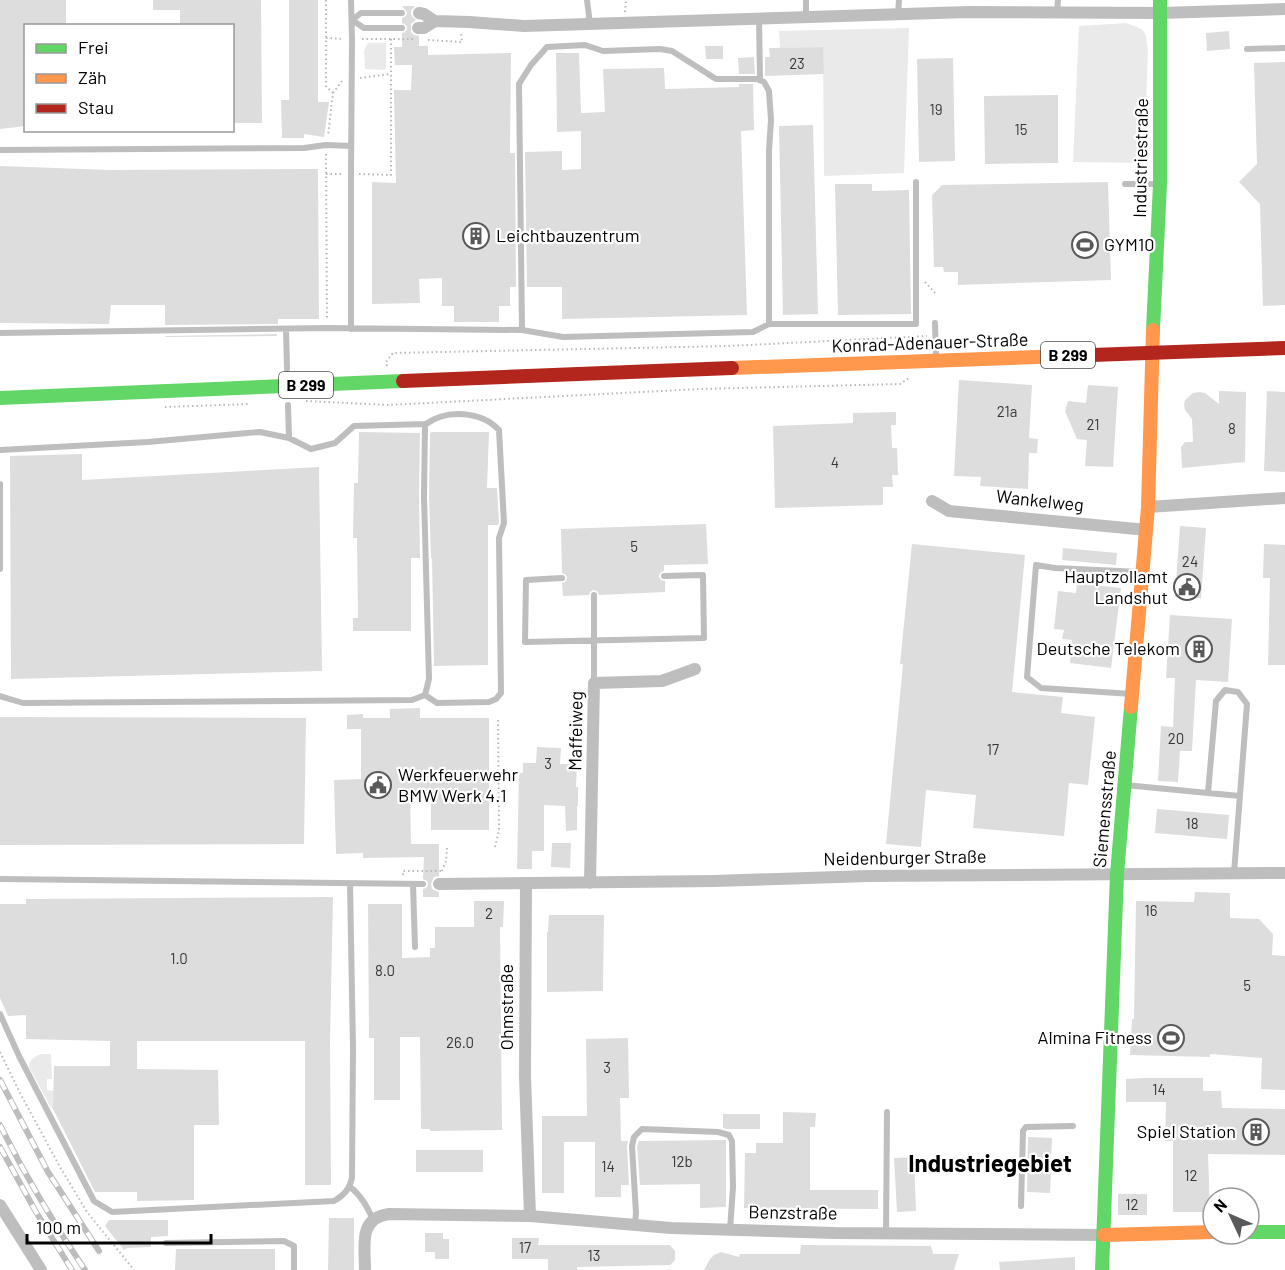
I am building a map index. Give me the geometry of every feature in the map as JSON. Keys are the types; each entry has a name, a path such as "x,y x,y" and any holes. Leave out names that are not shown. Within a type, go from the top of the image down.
{"main road":[{"name":"Industriestraße","path":"1152,352 1160,184 1160,6"},
{"name":"Konrad-Adenauer-Straße","path":"0,398 612,372 1285,348"},
{"name":"Siemensstraße","path":"1102,1270 1117,874 1147,530 1152,352"},
{"name":"Benzstraße","path":"1104,1234 1201,1232"},
{"path":"1261,1232 1285,1232"}],"street":[{"path":"419,13 435,21 524,26 968,12 1058,13 1160,6 1285,9"},
{"path":"418,28 424,28 435,21"},
{"path":"1148,507 1285,498"},
{"name":"Wankelweg","path":"932,501 949,510 1147,530"},
{"name":"Maffeiweg","path":"590,883 594,683 662,681 695,669"},
{"name":"Neidenburger Straße","path":"526,884 868,876 1285,873"},
{"path":"439,884 526,884"},
{"name":"Ohmstraße","path":"526,884 525,1076 530,1216"},
{"path":"0,1204 41,1270"},
{"name":"Benzstraße","path":"373,1219 389,1214 530,1216 671,1228 730,1230 1104,1234"},
{"path":"364,1270 365,1234 373,1219"}],"lane":[{"path":"351,0 351,329"},
{"path":"587,0 590,24"},
{"path":"806,18 807,0"},
{"path":"898,15 899,0"},
{"path":"1058,0 1058,13"},
{"path":"352,20 362,13 402,13"},
{"path":"759,18 760,80"},
{"path":"352,20 364,28 402,28"},
{"path":"522,330 519,84 531,65 547,47 585,45 603,51 660,49 672,51 716,80 757,79 764,82 769,91 771,120 769,324"},
{"path":"1247,49 1285,48"},
{"path":"0,150 351,146"},
{"path":"0,333 327,328 522,330 563,337 753,332 769,324 916,324 916,182"},
{"path":"1125,184 1160,184"},
{"path":"935,323 936,360"},
{"path":"286,329 287,369"},
{"path":"288,405 289,438"},
{"path":"0,450 148,442 260,432 289,438 311,449 335,443 354,426 425,424 443,415 466,414 491,421 499,430 504,523 499,537 501,693 489,702 437,703 425,695"},
{"path":"425,424 424,496 429,679 425,695"},
{"path":"0,484 0,569"},
{"path":"1132,694 1041,688 1026,677 1036,565 1143,572"},
{"path":"562,578 526,580 525,642 704,638 703,575 664,576"},
{"path":"594,595 594,683"},
{"path":"1208,793 1216,701 1225,690 1238,692 1246,704 1234,873"},
{"path":"0,696 23,703 35,703 412,700 425,695"},
{"path":"1125,785 1240,796"},
{"path":"0,879 423,884"},
{"path":"0,1014 19,1056 94,1201 112,1212 334,1201 344,1195 350,1187 352,1178 353,1048 350,884"},
{"path":"413,884 415,947"},
{"path":"886,1233 887,1112"},
{"path":"1021,1206 1023,1131 1026,1127 1072,1126"},
{"path":"634,1225 636,1212 632,1146 634,1137 642,1129 718,1132 729,1135 732,1141 733,1187 730,1230"},
{"path":"350,1187 361,1197 373,1219"},
{"path":"166,1242 284,1241 294,1245 294,1270"}],"path":[{"path":"326,0 326,86 333,93 327,145 327,328"},
{"path":"326,38 462,42 461,21"},
{"path":"327,174 391,175 391,39"},
{"path":"386,362 393,353 729,346 936,335"},
{"path":"297,401 388,405 700,389 900,384 909,378"},
{"path":"159,408 251,404"},
{"path":"495,847 499,831 498,720"},
{"path":"403,884 403,871 441,871 446,861 447,848"},
{"path":"0,1052 60,1167 87,1212 134,1270"}],"shaded area":[{"path":"1126,23 1143,31 1148,49 1144,163 1073,162 1079,26"},
{"path":"909,28 904,173 824,176 823,47 780,48 779,31"},
{"path":"368,43 386,43 386,68 384,70 365,69 364,51"},
{"path":"41,1054 51,1054 52,1079 47,1079 47,1090 54,1091 53,1109 29,1067 30,1062"}],"building":[{"path":"0,0 66,0 66,24 24,24 24,126 0,129"},
{"path":"153,0 261,0 262,123 234,123 234,24 180,24 180,10 153,10"},
{"path":"289,0 318,0 318,102 329,102 324,137 304,134 304,138 282,138 281,100 289,100"},
{"path":"402,6 415,6 411,11 411,15 416,20 411,24 411,32 419,36 419,46 428,46 428,55 511,53 510,153 515,153 516,287 510,287 510,306 499,306 499,322 454,322 454,306 442,306 442,278 419,279 420,303 372,304 372,182 396,183 394,90 411,90 412,65 395,65 394,47 402,47 402,33 407,29 402,23 402,18 407,12"},
{"path":"1229,31 1230,49 1207,51 1206,33"},
{"path":"705,46 723,46 723,59 706,59"},
{"path":"823,47 824,74 765,76 765,57 770,57 769,48"},
{"path":"556,53 579,53 581,113 605,112 603,69 664,68 665,89 739,87 739,84 753,84 754,130 741,131 747,315 562,319 562,287 527,287 525,152 562,151 562,170 581,169 581,131 557,132"},
{"path":"754,57 755,74 739,74 738,58"},
{"path":"953,58 955,161 919,162 917,59"},
{"path":"1285,62 1285,305 1263,306 1260,204 1239,182 1257,164 1254,63"},
{"path":"1058,95 1058,163 985,164 984,96"},
{"path":"813,125 818,314 783,315 779,126"},
{"path":"0,166 110,170 318,169 319,319 278,319 278,324 165,325 165,305 111,305 109,324 0,323"},
{"path":"1108,182 1111,280 958,285 958,272 944,272 943,267 934,267 932,195 942,185"},
{"path":"835,184 872,184 872,191 909,190 911,314 838,315"},
{"path":"277,334 277,336 165,337 165,336"},
{"path":"959,380 1032,385 1029,438 1038,439 1037,453 1029,453 1028,489 980,486 981,477 954,476"},
{"path":"1088,385 1118,387 1113,467 1085,466 1087,440 1077,439 1065,411 1068,401 1086,403"},
{"path":"1219,391 1246,392 1245,462 1182,468 1181,447 1185,442 1193,442 1192,419 1185,410 1185,400 1193,393 1199,392 1205,393 1219,404"},
{"path":"1267,391 1285,392 1285,472 1264,471"},
{"path":"896,412 896,425 891,425 892,448 897,448 898,475 892,475 893,487 883,487 883,505 775,508 773,426 853,423 853,413"},
{"path":"359,432 420,433 420,558 411,558 411,631 353,631 353,618 358,618 357,538 353,538 354,483 358,483"},
{"path":"489,432 487,488 497,488 499,522 498,525 488,525 488,665 434,666 429,496 430,433"},
{"path":"82,454 82,480 319,467 322,671 11,679 10,456"},
{"path":"706,524 708,564 664,565 664,571 659,577 665,581 665,592 599,595 593,590 589,595 563,596 562,583 567,578 562,573 561,529"},
{"path":"1180,526 1206,528 1201,598 1175,597"},
{"path":"912,544 1025,555 1012,692 1063,697 1061,713 1095,717 1088,785 1069,783 1064,836 973,828 976,795 926,790 921,847 886,844"},
{"path":"1264,544 1285,545 1285,665 1268,665 1270,578 1263,578"},
{"path":"1063,548 1117,553 1116,565 1062,560"},
{"path":"1077,583 1121,588 1111,668 1070,663 1072,640 1062,639 1064,630 1054,629 1058,591 1076,593"},
{"name":"Deutsche Telekom","path":"1170,615 1232,619 1228,682 1196,680 1192,751 1180,751 1178,782 1158,781 1161,726 1173,727 1175,678 1166,678"},
{"path":"420,708 420,718 489,718 489,830 431,830 431,791 410,791 411,844 439,844 439,876 434,877 431,884 432,889 439,892 439,897 423,897 423,889 428,885 423,879 424,857 363,858 363,853 336,854 334,780 361,779 361,729 347,729 347,715 363,714 363,718 390,718 390,709"},
{"path":"0,717 306,718 304,844 0,845"},
{"path":"537,747 561,748 560,764 577,764 577,830 566,831 565,806 544,805 544,851 532,851 532,869 517,869 519,773 523,773 523,763 536,763"},
{"path":"1157,809 1229,815 1227,839 1155,833"},
{"path":"552,843 571,843 570,868 551,867"},
{"path":"1195,892 1230,893 1230,918 1259,919 1273,934 1272,955 1285,956 1285,1090 1261,1089 1262,1058 1210,1054 1210,1057 1130,1055 1132,1019 1134,1019 1136,901 1194,902"},
{"path":"333,897 330,1041 331,1185 305,1185 305,1041 137,1041 137,1069 218,1070 219,1125 194,1125 194,1200 137,1201 137,1192 95,1192 53,1109 54,1066 110,1066 110,1041 26,1039 26,1015 8,1016 0,998 0,904 26,904 26,899"},
{"path":"474,901 504,901 503,927 500,927 502,1130 430,1131 430,1129 421,1129 420,1037 400,1037 400,1100 374,1100 374,1038 369,1038 368,904 402,904 402,958 430,957 430,948 435,948 435,927 474,927"},
{"path":"549,915 604,915 603,991 547,992"},
{"path":"628,1038 629,1098 620,1098 621,1141 628,1141 629,1185 621,1185 621,1197 595,1197 595,1142 564,1142 564,1193 542,1193 542,1116 587,1116 586,1039"},
{"path":"1203,1078 1203,1091 1221,1091 1222,1108 1285,1109 1285,1155 1208,1154 1209,1186 1201,1186 1201,1212 1173,1212 1173,1141 1165,1141 1166,1102 1126,1102 1126,1079"},
{"path":"783,1112 816,1113 815,1127 810,1127 810,1190 878,1190 878,1209 744,1208 745,1153 756,1153 756,1143 783,1143"},
{"path":"723,1114 760,1114 760,1129 723,1128"},
{"path":"1028,1137 1052,1138 1051,1160 1057,1160 1057,1172 1051,1172 1050,1193 1027,1192"},
{"path":"726,1140 726,1207 700,1208 700,1184 640,1185 637,1146 639,1141"},
{"path":"416,1150 483,1150 483,1172 416,1172"},
{"path":"914,1157 916,1211 897,1212 894,1158"},
{"path":"1118,1194 1147,1194 1147,1215 1118,1215"},
{"path":"329,1218 354,1218 354,1270 328,1270"},
{"path":"109,1220 168,1220 168,1236 151,1237 151,1247 124,1250 105,1226"},
{"path":"425,1233 443,1233 443,1239 449,1239 449,1259 435,1259 435,1252 425,1252"},
{"path":"512,1238 539,1238 538,1245 670,1245 675,1251 675,1260 670,1265 577,1267 577,1270 548,1270 548,1259 512,1259"},
{"path":"801,1245 931,1246 933,1254 959,1254 954,1270 704,1270 710,1259 721,1252 739,1257 740,1254 800,1254"},
{"path":"176,1249 275,1249 275,1270 175,1270"},
{"path":"1075,1257 1075,1270 1000,1270 999,1262"}],"railway":[{"path":"0,1080 48,1172 99,1251"},
{"path":"0,1125 40,1199 85,1270"},
{"path":"0,1147 72,1270"}],"traffic: fast":[{"path":"1153,330 1160,184 1160,0"},
{"path":"0,398 403,381"},
{"path":"1102,1270 1117,874 1131,707"},
{"path":"1261,1232 1285,1232"}],"traffic: slow":[{"path":"1131,707 1148,507 1153,330"},
{"path":"732,368 1092,355"},
{"path":"1104,1235 1201,1232"}],"traffic: jam":[{"path":"1092,355 1285,348"},
{"path":"403,381 732,368"}],"place":[{"name":"Leichtbauzentrum","path":"476,236"},
{"name":"GYM10","path":"1085,245"},
{"name":"Hauptzollamt Landshut","path":"1187,587"},
{"name":"Deutsche Telekom","path":"1199,649"},
{"name":"Werkfeuerwehr BMW Werk 4.1","path":"378,785"},
{"name":"Almina Fitness","path":"1171,1038"},
{"name":"Spiel Station","path":"1256,1132"}],"district":[{"name":"Industriegebiet","path":"990,1164"}]}
